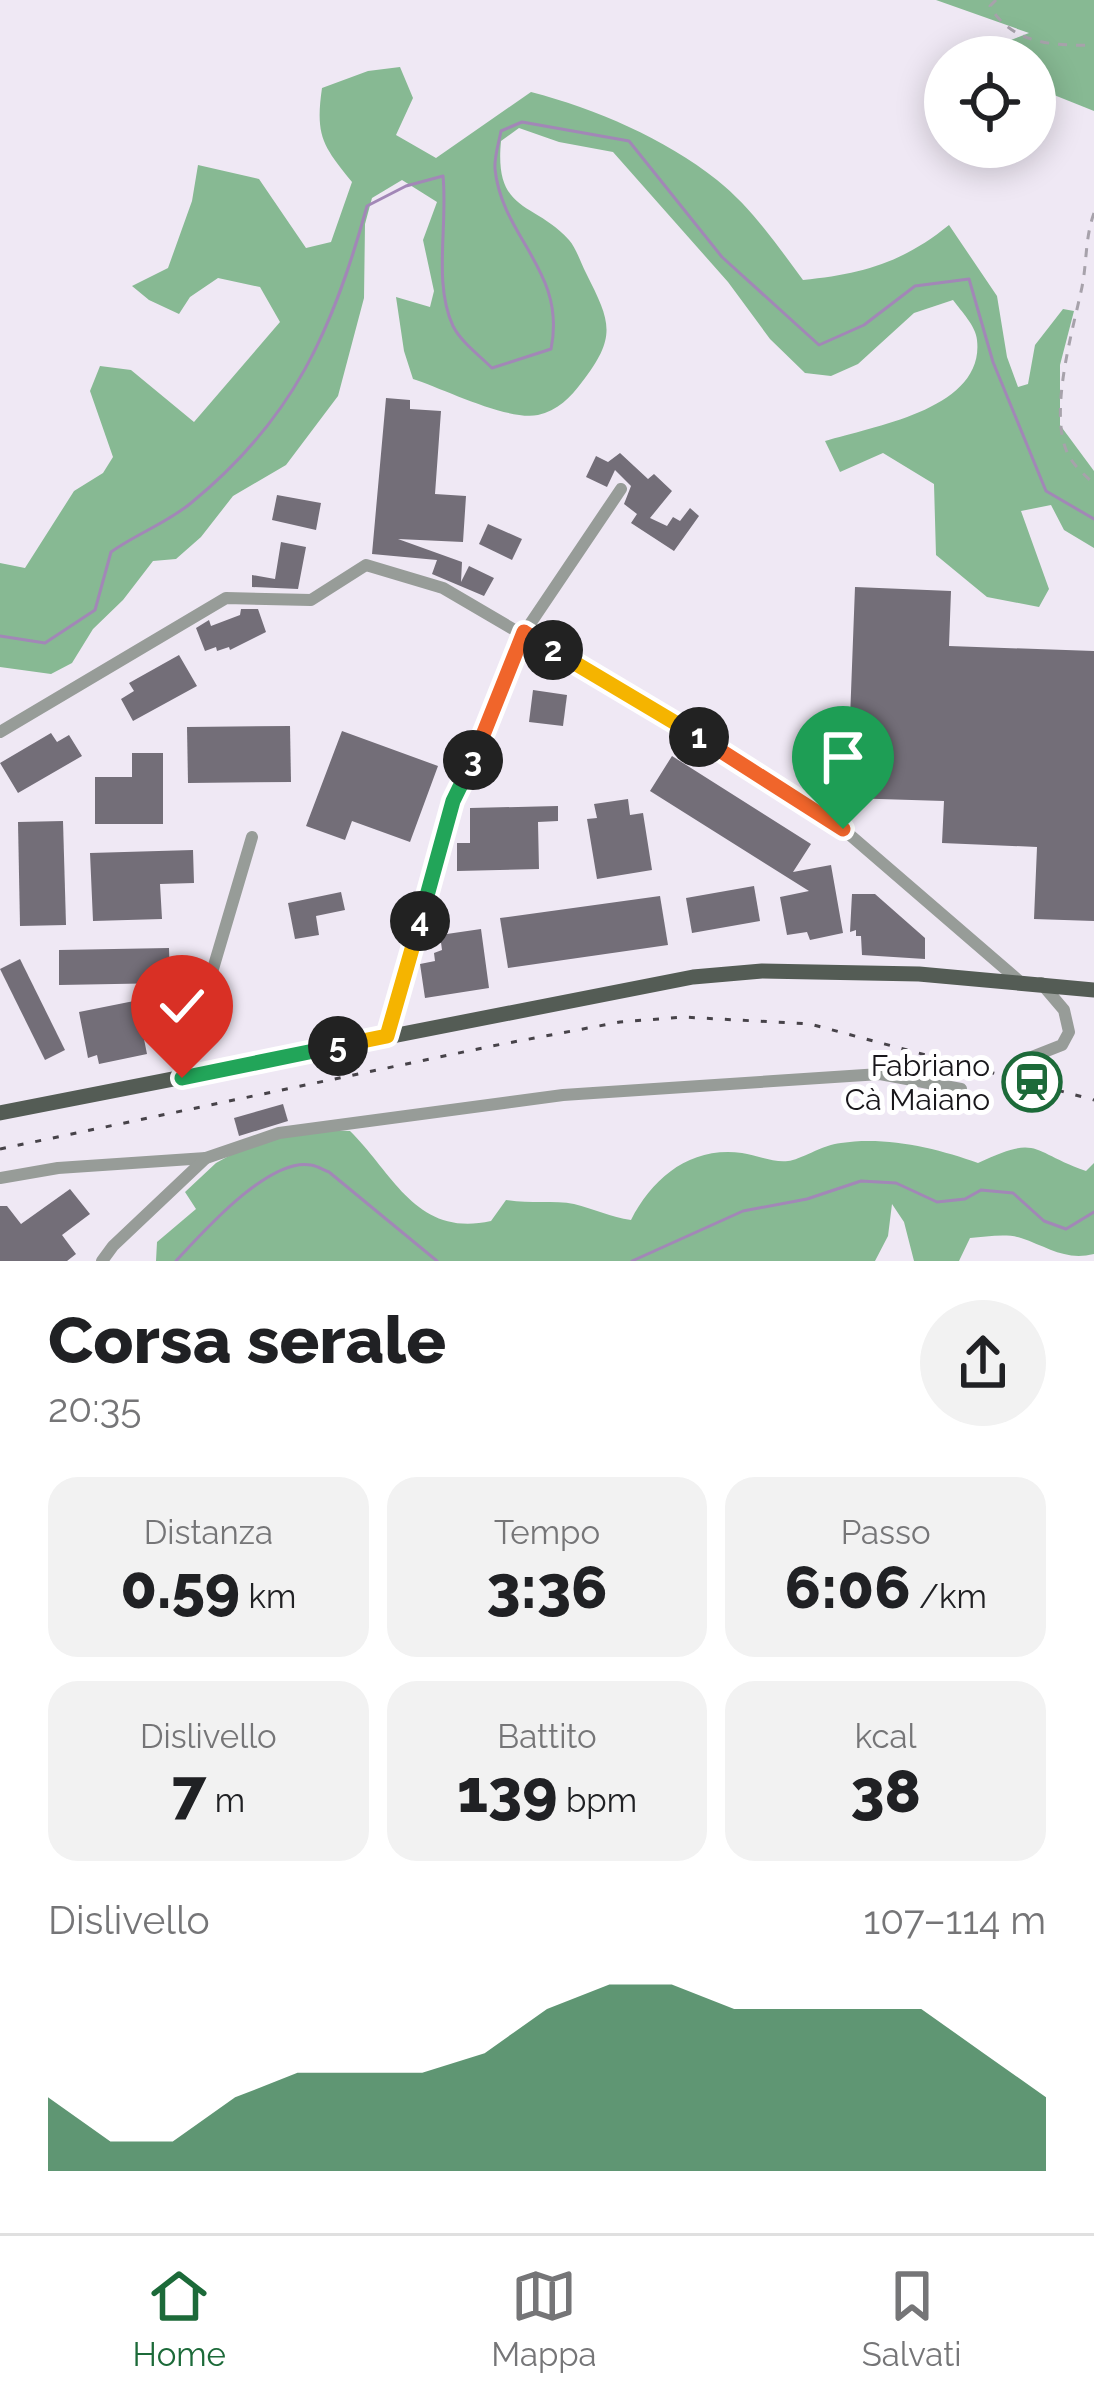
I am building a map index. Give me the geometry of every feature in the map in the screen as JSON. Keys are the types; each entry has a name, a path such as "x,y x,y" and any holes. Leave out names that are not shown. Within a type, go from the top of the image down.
{"main road":[{"path":"0,1113 617,990 716,975 803,971 1018,980 1094,990"}],"street":[{"path":"387,1036 453,801 524,632 621,489"},
{"path":"0,732 226,598 311,600 366,565 443,588 524,632 843,829 1018,980"},
{"path":"182,1078 252,838"},
{"path":"1029,1058 1062,1045 1070,1032 1064,1010 1041,982"},
{"path":"0,1178 58,1168 206,1159 279,1133 563,1094 880,1073 961,1089"},
{"path":"102,1261 206,1159"}],"path":[{"path":"996,0 990,6 1001,26 1040,43 1094,45"},
{"path":"1094,213 1086,234 1083,282 1063,365 1062,434 1069,456 1094,484"}],"green space":[{"path":"936,0 1094,0 1094,111 1056,96 1056,36 1021,36 1029,33"},
{"path":"400,67 413,98 396,135 436,158 531,92 580,107 652,138 717,180 753,215 803,280 880,264 915,249 949,225 997,296 1007,357 1018,387 1028,384 1035,345 1063,309 1074,311 1060,365 1060,425 1094,471 1094,548 1064,530 1051,505 1021,511 1049,589 1039,607 987,597 936,555 934,484 883,453 840,472 825,441 922,411 964,383 975,364 977,340 953,300 914,313 858,364 831,376 805,373 770,339 728,282 613,152 559,142 519,128 501,141 504,182 519,203 572,243 605,316 601,352 573,393 551,410 525,416 413,379 396,297 430,307 434,291 423,240 437,202 402,180 372,198 365,224 364,298 338,396 286,465 233,496 201,537 176,559 153,561 93,629 72,663 51,674 0,667 0,563 25,568 74,491 103,473 113,457 90,391 100,366 131,370 194,422 280,322 260,287 218,278 190,297 179,314 132,286 168,268 192,201 198,165 259,179 306,248 331,242 352,182 324,139 322,88 368,71"},
{"path":"350,1131 425,1211 465,1224 491,1221 506,1200 574,1204 631,1220 662,1178 706,1154 742,1153 788,1161 834,1144 875,1141 928,1148 978,1163 1013,1149 1034,1149 1086,1171 1094,1163 1094,1254 1065,1254 1021,1238 996,1236 970,1238 959,1261 914,1261 904,1222 892,1204 888,1236 875,1261 156,1261 157,1242 196,1209 185,1192 216,1163 264,1140"}],"building":[{"path":"386,398 410,400 410,409 441,411 435,494 466,496 463,542 398,539 462,562 461,582 469,566 494,578 484,596 432,574 437,560 372,554"},
{"path":"620,453 648,479 654,474 672,491 650,518 667,526 673,517 680,521 690,508 699,516 674,551 631,523 637,514 624,504 631,486 615,470 607,487 586,477 596,456 608,462"},
{"path":"277,495 321,503 316,530 272,520"},
{"path":"488,524 522,539 512,560 479,544"},
{"path":"281,542 306,547 298,589 252,587 252,575 275,579"},
{"path":"855,587 951,591 949,646 1094,651 1094,921 1034,919 1037,847 942,843 944,801 847,798"},
{"path":"241,609 258,609 266,632 230,650 205,651 196,628 209,620 211,626 240,615"},
{"path":"179,655 197,686 133,721 121,699 134,691 129,683"},
{"path":"533,690 567,695 563,726 529,722"},
{"path":"290,726 291,782 188,783 187,727"},
{"path":"342,731 438,766 410,842 352,821 345,840 306,826"},
{"path":"51,733 57,742 69,735 82,756 18,793 0,763"},
{"path":"132,753 163,753 163,824 95,824 95,777 132,777"},
{"path":"672,756 811,844 793,872 831,865 843,933 810,940 807,932 787,935 780,897 809,891 650,791"},
{"path":"628,799 630,815 643,813 652,870 597,879 587,819 597,818 594,804"},
{"path":"558,806 558,821 538,822 539,869 457,871 457,843 470,843 470,808"},
{"path":"63,821 66,925 20,926 18,822"},
{"path":"193,850 194,883 160,884 162,919 93,921 90,853"},
{"path":"754,886 760,921 692,933 686,898"},
{"path":"341,892 345,910 316,916 319,935 295,939 288,903"},
{"path":"852,894 875,894 925,938 925,959 862,955 861,936 856,936 856,930 850,932"},
{"path":"660,896 668,945 508,968 500,918"},
{"path":"481,929 489,988 425,998 420,964 435,961 434,953 442,950 440,935"},
{"path":"169,948 170,983 59,985 59,950"},
{"path":"20,959 65,1050 45,1060 0,969"},
{"path":"154,997 161,1034 144,1039 147,1054 99,1064 97,1055 88,1058 79,1012"},
{"path":"283,1104 288,1121 239,1136 234,1118"},
{"path":"70,1189 90,1214 62,1235 76,1254 67,1261 0,1261 0,1206 7,1206 21,1224"}],"waterway":[{"path":"0,636 45,643 95,610 111,552 191,503 257,439 305,370 323,333 367,206 406,186 443,176 442,273 456,332 492,368 551,349 550,298 509,215 495,169 501,131 522,122 629,141 722,257 819,345 864,325 915,286 969,279 993,362 1046,491 1094,519"},
{"path":"176,1261 257,1184 294,1166 311,1165 329,1172 437,1261"},
{"path":"632,1261 743,1211 807,1199 861,1181 896,1183 937,1202 965,1199 981,1190 1013,1193 1044,1221 1066,1229 1094,1212"}],"railway":[{"path":"0,1149 492,1046 620,1022 683,1017 810,1024 1094,1100"}],"place":[{"name":"Fabriano Cà Maiano","path":"1032,1082"}],"route":[{"path":"182,1078 387,1036 453,801 524,632 843,829"}]}
